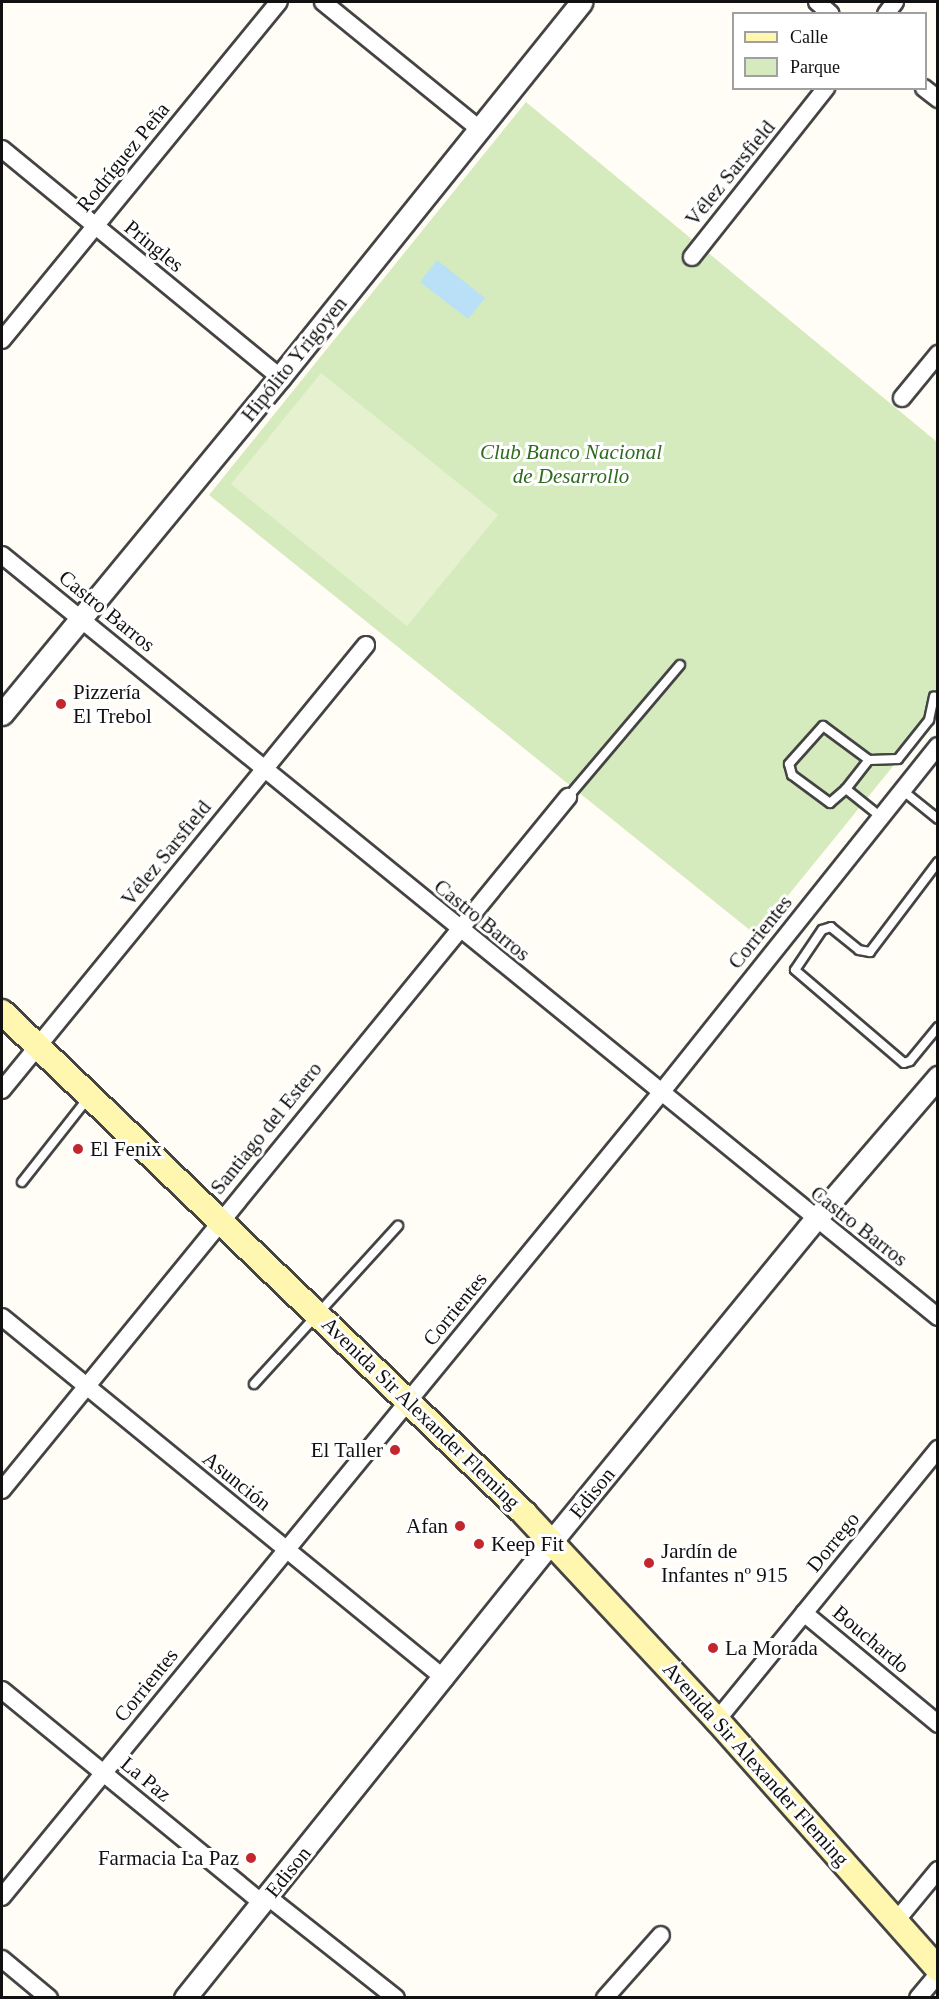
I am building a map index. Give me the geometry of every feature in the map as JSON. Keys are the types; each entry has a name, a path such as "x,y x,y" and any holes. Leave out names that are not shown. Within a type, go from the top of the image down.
{"main road":[{"name":"Avenida Sir Alexander Fleming","path":"2,1012 410,1399 551,1542 717,1720 938,1969"}],"street":[{"name":"Rodríguez Peña","path":"2,340 279,2"},
{"path":"323,2 479,129"},
{"name":"Hipólito Yrigoyen","path":"2,714 280,377 582,2"},
{"path":"817,2 829,12"},
{"name":"Vélez Sarsfield","path":"692,257 824,90"},
{"name":"Pringles","path":"2,149 95,228 280,377"},
{"path":"902,398 938,354"},
{"name":"Castro Barros","path":"2,555 814,1220 938,1317"},
{"name":"Vélez Sarsfield","path":"2,1090 366,645"},
{"name":"Corrientes","path":"2,1896 660,1094 938,746"},
{"name":"Santiago del Estero","path":"2,1490 219,1220 568,797"},
{"name":"Edison","path":"185,1998 445,1680 551,1542 814,1220 938,1077"},
{"name":"Asunción","path":"2,1317 445,1680"},
{"name":"Dorrego","path":"717,1720 938,1449"},
{"name":"Bouchardo","path":"804,1613 938,1724"},
{"name":"La Paz","path":"2,1690 103,1773 265,1900 396,1998"},
{"path":"896,1921 938,1870"},
{"path":"605,1998 660,1935"},
{"path":"2,1959 49,1998"},
{"path":"918,1998 938,1974"}],"lane":[{"path":"568,797 680,665"},
{"path":"869,760 846,789 830,803 792,775 789,764 823,726 869,760 898,759 929,720 934,697"},
{"path":"846,789 881,817"},
{"path":"902,790 938,819"},
{"path":"938,862 870,952 859,950 827,928 795,970 904,1063 910,1061 938,1027"},
{"path":"22,1182 89,1097"},
{"path":"254,1384 398,1226"}],"green space":[{"name":"Club Banco Nacional de Desarrollo","path":"526,102 937,442 937,712 756,935 209,495"},
{"path":"321,373 498,515 407,626 231,484"}],"water":[{"path":"437,260 485,298 468,319 420,282"}],"place":[{"name":"Pizzería El Trebol","path":"61,704"},
{"name":"El Fenix","path":"78,1149"},
{"name":"El Taller","path":"395,1450"},
{"name":"Afan","path":"460,1526"},
{"name":"Keep Fit","path":"479,1544"},
{"name":"Jardín de Infantes nº 915","path":"649,1563"},
{"name":"La Morada","path":"713,1648"},
{"name":"Farmacia La Paz","path":"251,1858"}]}
